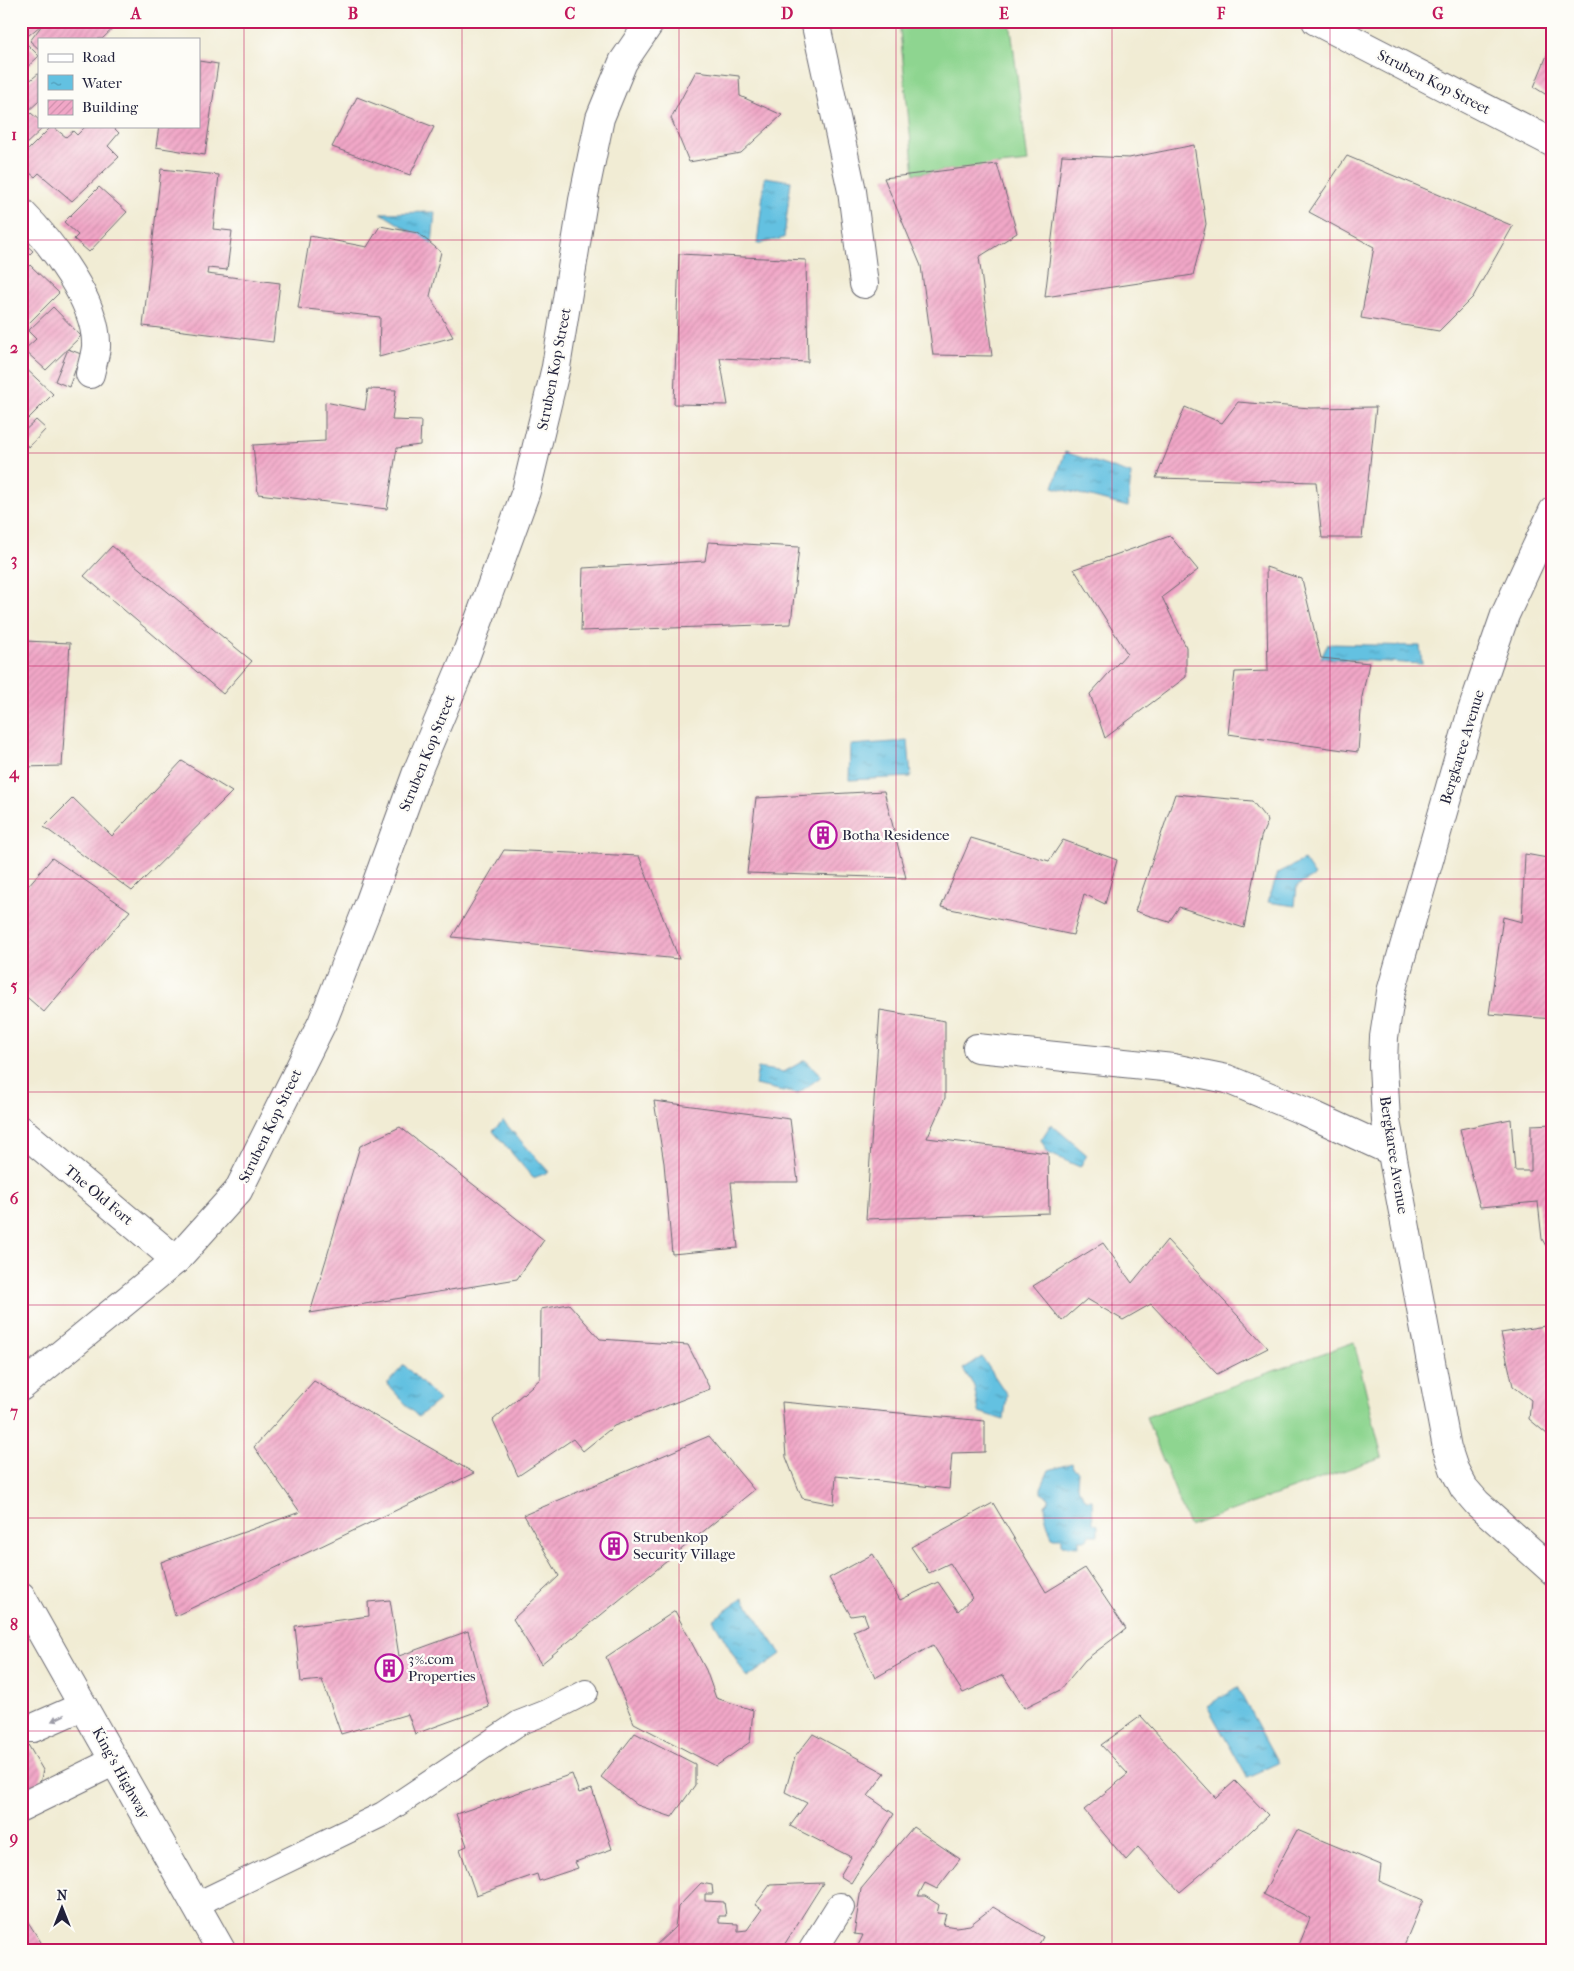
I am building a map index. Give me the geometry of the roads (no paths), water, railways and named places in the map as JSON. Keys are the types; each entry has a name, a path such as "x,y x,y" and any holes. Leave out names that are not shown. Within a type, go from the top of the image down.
{"street":[{"name":"Struben Kop Street","path":"21,1387 176,1260 238,1191 322,1022 369,904 417,772 465,658 520,507 537,453 556,367 583,200 600,118 623,62 651,21"},
{"path":"815,21 852,191 864,284"},
{"name":"Struben Kop Street","path":"1316,21 1553,143"},
{"path":"21,212 56,253 82,293 91,316 96,347 90,374"},
{"name":"Bergkaree Avenue","path":"1553,511 1505,615 1472,711 1391,992 1384,1037 1383,1064 1386,1121 1391,1151 1432,1374 1447,1448 1454,1469 1464,1488 1477,1503 1553,1571"},
{"path":"977,1048 1173,1068 1227,1079 1288,1104 1391,1151"},
{"name":"The Old Fort","path":"21,1130 176,1260"},
{"name":"King's Highway","path":"21,1596 221,1950"},
{"path":"21,1728 40,1726 83,1706"},
{"path":"21,1807 115,1761"},
{"path":"813,1950 840,1907"}],"lane":[{"path":"195,1905 383,1814 519,1723 586,1692"}],"water":[{"path":"765,177 791,181 784,238 757,244"},
{"path":"435,212 432,245 381,213"},
{"path":"1065,452 1131,474 1128,507 1053,487"},
{"path":"1328,644 1420,646 1422,664 1321,658"},
{"path":"908,741 911,777 849,780 850,745"},
{"path":"1304,860 1315,876 1297,886 1295,906 1268,902 1278,873"},
{"path":"805,1060 822,1076 797,1094 755,1085 758,1068 784,1072"},
{"path":"503,1121 549,1172 533,1178 493,1131"},
{"path":"1051,1124 1087,1155 1080,1167 1048,1153 1041,1140"},
{"path":"982,1357 1007,1395 1004,1420 979,1412 974,1386 963,1369"},
{"path":"404,1365 439,1400 418,1417 387,1384"},
{"path":"1072,1463 1073,1468 1078,1471 1077,1486 1086,1500 1092,1500 1093,1523 1098,1525 1098,1535 1089,1535 1087,1540 1079,1540 1079,1546 1062,1545 1062,1538 1052,1538 1046,1519 1045,1505 1049,1498 1041,1493 1041,1488 1049,1470"},
{"path":"743,1598 781,1654 747,1678 713,1620"},
{"path":"1237,1687 1278,1763 1247,1777 1207,1706"}],"place":[{"name":"Botha Residence","path":"823,835"},
{"name":"Strubenkop Security Village","path":"614,1546"},
{"name":"3%.com Properties","path":"389,1668"}]}
